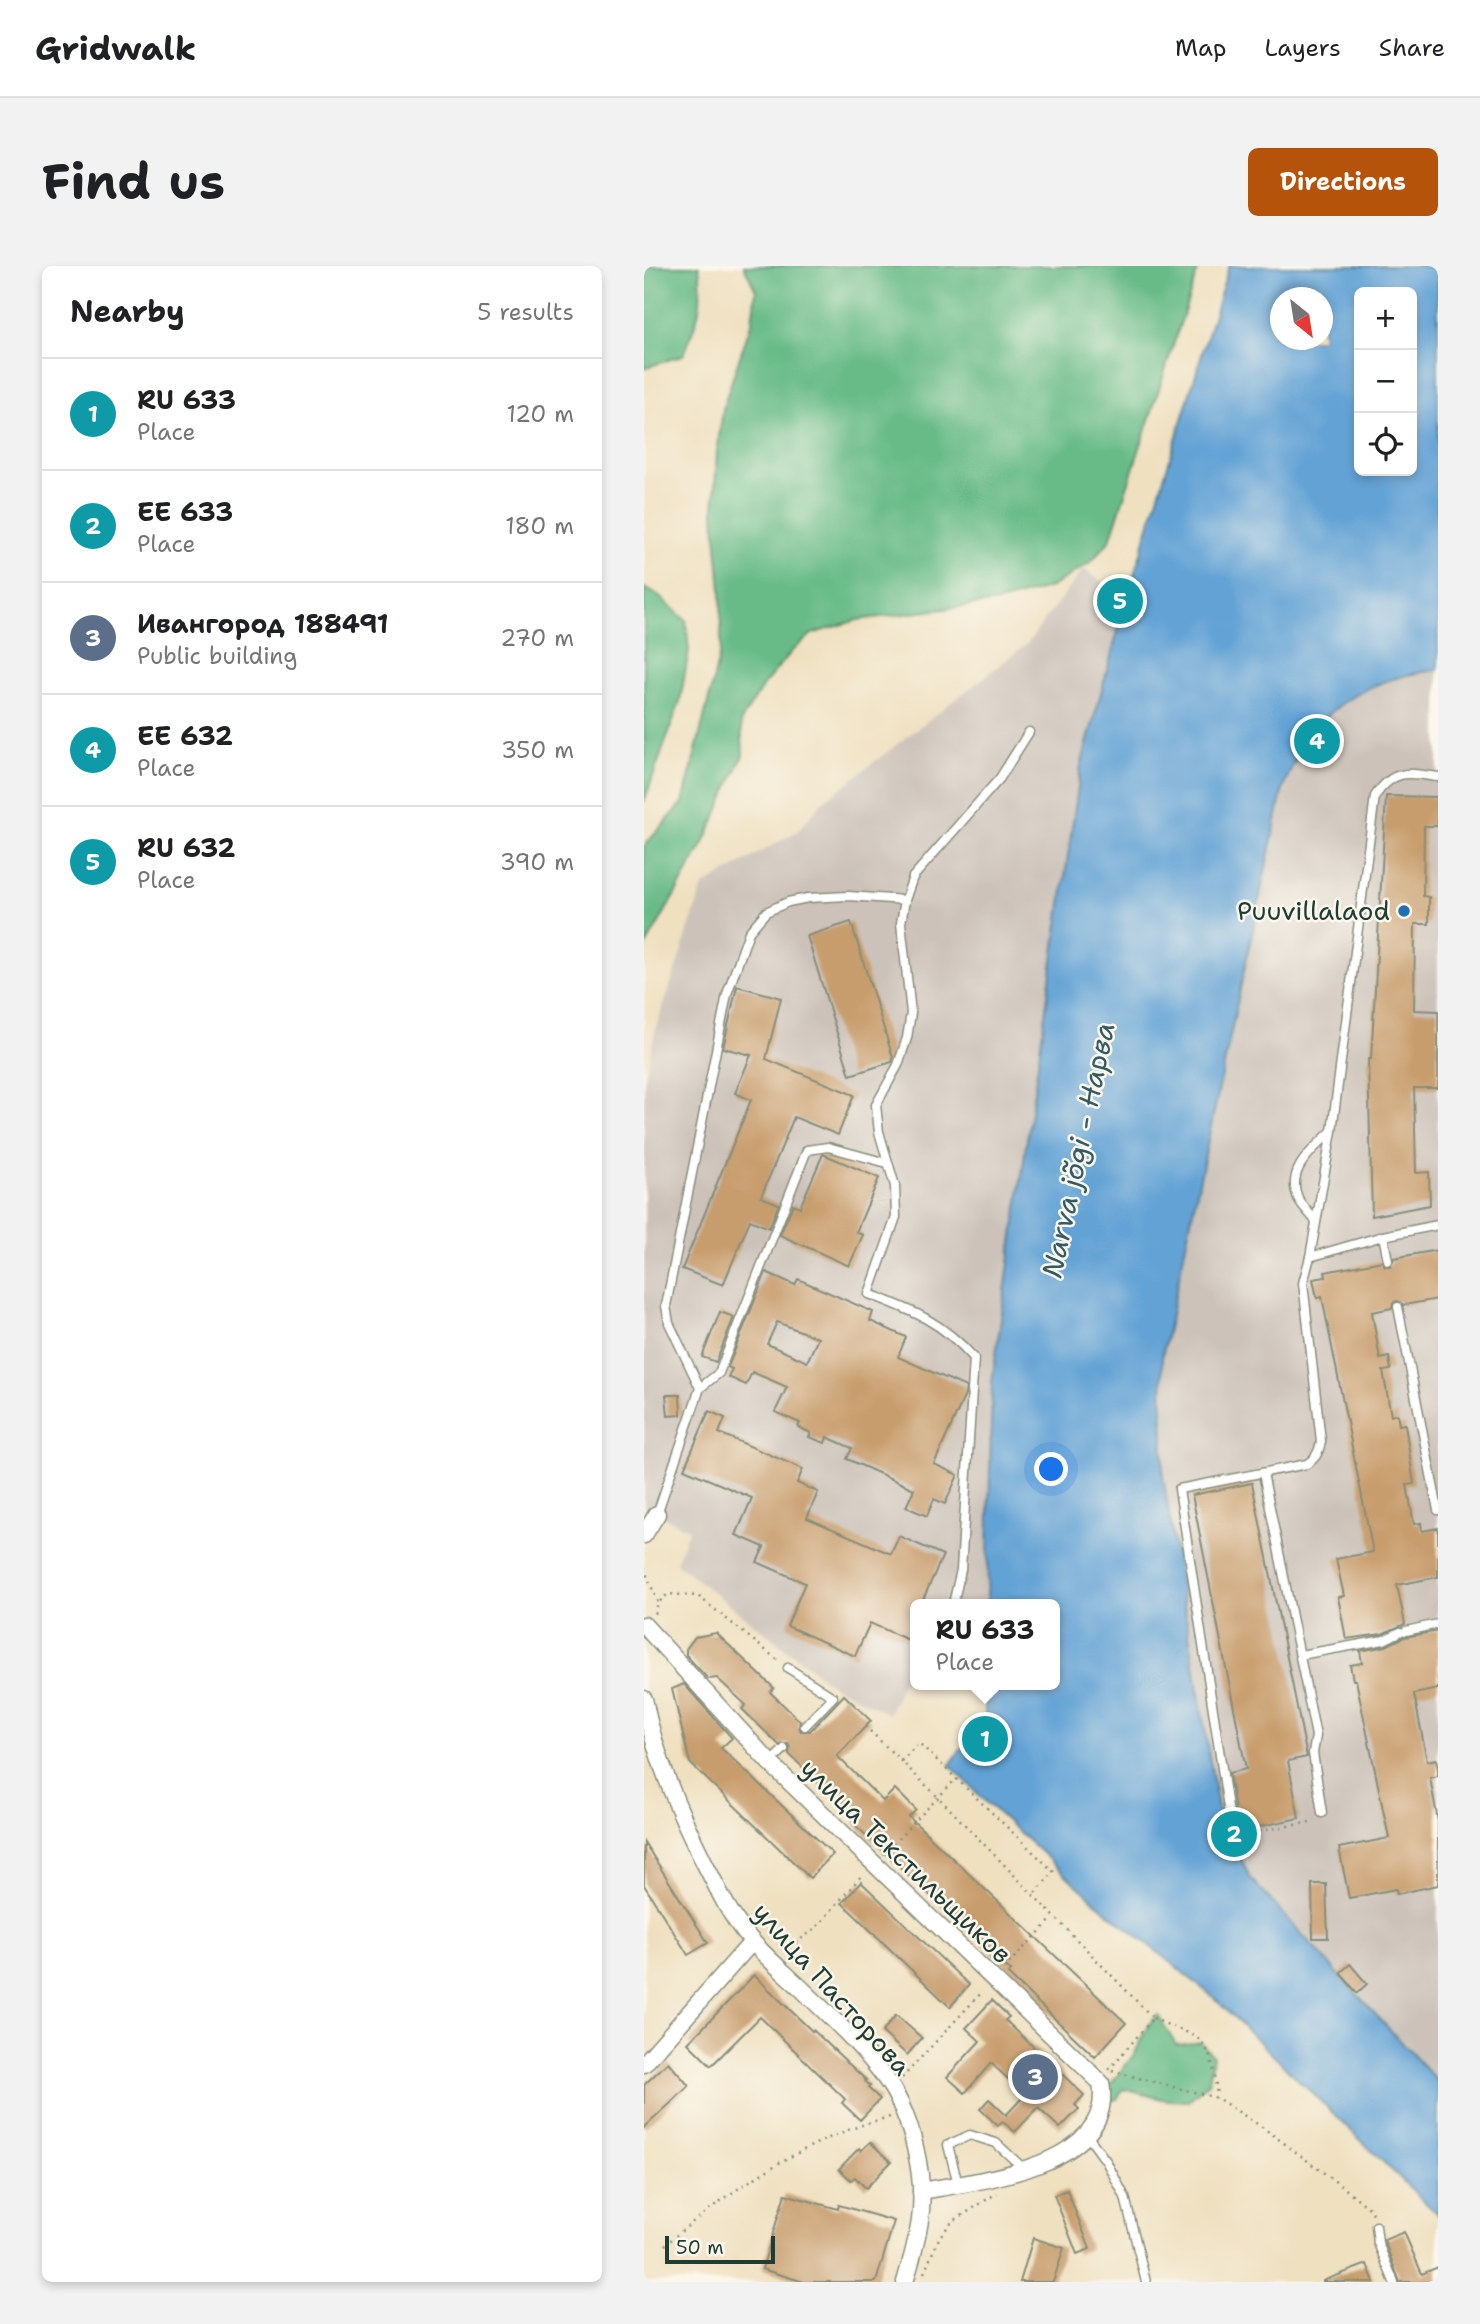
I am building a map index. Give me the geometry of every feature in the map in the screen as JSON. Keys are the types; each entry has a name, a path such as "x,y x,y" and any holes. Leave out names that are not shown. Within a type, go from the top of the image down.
{"street":[{"path":"644,1535 657,1514"},
{"name":"улица Текстильщиков","path":"648,1630 770,1763 872,1864 993,1980 1105,2076"},
{"name":"улица Пасторова","path":"644,1699 665,1773 691,1836 727,1906 752,1942 846,2033 877,2068 892,2089 904,2114 916,2157 921,2191 921,2218 905,2282"},
{"path":"644,2064 752,1942"},
{"path":"921,2191 1025,2170 1060,2154 1087,2135 1099,2117 1104,2098 1105,2076"}],"lane":[{"path":"954,1599 961,1570 975,1357 936,1322 869,1294 896,1217 895,1186 879,1132 877,1105 898,1065 907,1038 911,1013 901,923 905,900 914,877 1000,778 1029,732"},
{"path":"1231,1827 1179,1489 1307,1464 1320,1451 1303,1283 1332,1131 1375,796 1384,782 1398,775 1408,773 1438,777"},
{"path":"699,1388 669,1323 666,1306 727,994 749,932 766,912 788,902 848,896 905,900"},
{"path":"1316,1222 1299,1199 1295,1184 1299,1166 1307,1154 1332,1131"},
{"path":"657,1514 699,1388 719,1373 807,1150 828,1147 887,1163"},
{"path":"1310,1257 1384,1236 1438,1225"},
{"path":"1384,1236 1388,1260"},
{"path":"1398,1307 1438,1510"},
{"path":"1263,1473 1316,1736 1313,1754 1322,1813"},
{"path":"1300,1655 1384,1640 1403,1632 1438,1624"},
{"path":"788,1668 833,1697 805,1726"},
{"path":"770,1763 783,1749"},
{"path":"958,2185 948,2145 970,2135 996,2143 1025,2170"},
{"path":"1087,2135 1106,2161 1125,2197 1146,2282"},
{"path":"1377,2227 1378,2244 1394,2282"}],"path":[{"path":"644,1568 658,1603"},
{"path":"648,1630 658,1603 668,1594 698,1596 788,1668"},
{"path":"865,1726 939,1798 1153,2018 1196,2036 1208,2053 1217,2098"},
{"path":"901,1761 919,1743 1054,1872 1032,1896"},
{"path":"771,1960 815,1929 872,1864 956,1779"},
{"path":"1231,1827 1239,1835 1310,1822 1322,1813"},
{"path":"892,2089 1053,1918"},
{"path":"1153,2018 1105,2076 1217,2098 1265,2129 1352,2194 1369,2208 1377,2227"},
{"path":"665,2245 694,2221 796,2153 877,2120 904,2114"},
{"path":"923,2275 940,2236 952,2222 1003,2188"}],"shaded area":[{"path":"1083,569 1127,598 1081,766 992,1381 987,1599 910,1599 910,1683 902,1683 889,1714 832,1685 676,1563 689,1529 657,1514 644,1512 644,1083 655,1032 703,886 799,830 820,804 1027,644"},
{"path":"1438,670 1438,2082 1250,1878 1218,1809 1163,1477 1162,1357 1282,792 1291,767 1318,725 1352,695 1402,675"}],"green space":[{"path":"644,266 699,266 701,291 696,322 683,355 644,368"},
{"path":"744,266 1199,266 1110,540 1091,562 1051,587 999,602 857,620 812,634 792,651 764,684 741,721 743,755 703,845 644,949 644,846 683,803 721,649 721,590 714,512 717,450 724,404 752,321 756,291"},
{"path":"644,588 656,594 686,620 689,651 680,701 644,802"},
{"path":"1158,2015 1176,2045 1201,2042 1213,2056 1209,2082 1188,2101 1166,2100 1123,2089 1117,2099 1106,2103 1104,2093 1135,2053 1152,2020"}],"water":[{"name":"Narva jõgi - Нарва","path":"1229,266 1438,266 1438,670 1383,682 1339,705 1321,722 1306,742 1282,792 1162,1357 1163,1477 1218,1809 1250,1878 1438,2082 1438,2215 1212,1996 1100,1906 987,1803 950,1765 985,1715 985,1690 1060,1690 1060,1599 987,1599 992,1381 1081,766 1127,598"}],"building":[{"path":"1386,796 1438,797 1438,826 1424,826 1423,896 1429,897 1429,924 1415,924 1414,1010 1438,1011 1438,1088 1414,1088 1416,1173 1429,1172 1430,1205 1372,1216 1368,1059 1371,1059"},
{"path":"851,922 893,1058 892,1062 850,1075 807,936"},
{"path":"737,986 781,998 766,1059 854,1095 838,1135 794,1117 761,1197 779,1204 769,1228 750,1220 723,1285 682,1269 751,1100 735,1093 751,1055 723,1048"},
{"path":"823,1154 879,1178 856,1232 863,1235 849,1266 780,1235 793,1204 800,1207"},
{"path":"1438,1250 1438,1299 1404,1305 1397,1301 1392,1308 1372,1312 1380,1359 1389,1357 1391,1370 1383,1371 1391,1416 1397,1414 1399,1425 1405,1424 1414,1484 1407,1485 1414,1524 1421,1523 1422,1531 1438,1528 1438,1577 1397,1585 1405,1624 1382,1634 1346,1639 1338,1597 1344,1596 1336,1559 1373,1552 1322,1297 1317,1298 1313,1279 1326,1277 1325,1272 1382,1261 1385,1266 1390,1266 1394,1258"},
{"path":"766,1272 795,1285 798,1279 873,1312 870,1321 906,1337 898,1357 966,1387 965,1395 934,1464 958,1475 945,1504 934,1499 927,1516 906,1507 914,1489 847,1459 852,1448 827,1437 825,1443 809,1437 811,1433 798,1427 800,1423 775,1412 787,1387 752,1372 746,1385 728,1377 732,1369 728,1367","holes":["777,1322 818,1338 807,1362 767,1344"]},
{"path":"720,1312 734,1317 716,1362 702,1357"},
{"path":"666,1395 680,1395 681,1415 668,1416"},
{"path":"709,1411 725,1418 719,1433 803,1469 797,1483 818,1492 807,1518 891,1554 899,1536 943,1555 923,1599 910,1599 910,1641 870,1623 855,1656 787,1626 805,1583 757,1562 764,1547 736,1535 752,1498 684,1469"},
{"path":"1252,1483 1307,1757 1288,1761 1299,1818 1239,1831 1229,1773 1246,1769 1192,1495"},
{"path":"1438,1631 1438,1689 1414,1694 1427,1761 1436,1759 1438,1769 1438,1776 1430,1778 1438,1821 1438,1885 1397,1894 1396,1889 1349,1898 1339,1848 1389,1838 1356,1680 1353,1680 1350,1665 1362,1663 1360,1651 1386,1646 1404,1637"},
{"path":"716,1633 774,1688 770,1692 800,1721 801,1731 810,1731 844,1695 871,1721 837,1756 883,1801 895,1789 916,1810 909,1817 1126,2023 1095,2057 1008,1974 1011,1971 854,1824 857,1820 789,1754 788,1744 779,1745 742,1709 746,1705 717,1678 708,1679 686,1655 686,1649 695,1637"},
{"path":"684,1684 732,1738 721,1748 833,1854 810,1878 690,1763 672,1689"},
{"path":"644,1842 708,1943 688,1955 644,1885"},
{"path":"861,1882 969,1985 950,2007 842,1903"},
{"path":"1312,1884 1326,1884 1328,1938 1313,1938"},
{"path":"1350,1964 1367,1984 1357,1993 1340,1973"},
{"path":"754,1975 866,2080 870,2086 868,2088 880,2099 860,2120 842,2103 845,2099 760,2017 711,2066 688,2043"},
{"path":"992,2000 1009,2017 1005,2020 1084,2095 1075,2105 1079,2109 1060,2128 1038,2108 1015,2132 1003,2122 998,2126 980,2109 989,2099 1006,2115 1025,2095 991,2063 965,2093 947,2077 980,2041 966,2028"},
{"path":"896,2015 922,2038 907,2055 882,2032"},
{"path":"668,2062 689,2086 644,2128 644,2085"},
{"path":"870,2142 891,2162 866,2188 855,2177 851,2180 839,2169 859,2148 861,2151"},
{"path":"1067,2190 1090,2249 1077,2254 1054,2195"},
{"path":"785,2194 838,2209 839,2205 894,2221 876,2282 804,2282 762,2269"},
{"path":"1404,2232 1422,2274 1438,2267 1438,2282 1400,2282 1384,2240"},
{"path":"1033,2238 1064,2248 1053,2282 1020,2282"},
{"path":"1367,2264 1374,2282 1323,2282 1323,2281"}],"place":[{"name":"RU 632","path":"1120,601"},
{"name":"EE 632","path":"1317,741"},
{"name":"Puuvillalaod","path":"1404,911"},
{"name":"RU 633","path":"985,1739"},
{"name":"EE 633","path":"1234,1834"},
{"name":"Ивангород 188491","path":"1035,2077"}]}
